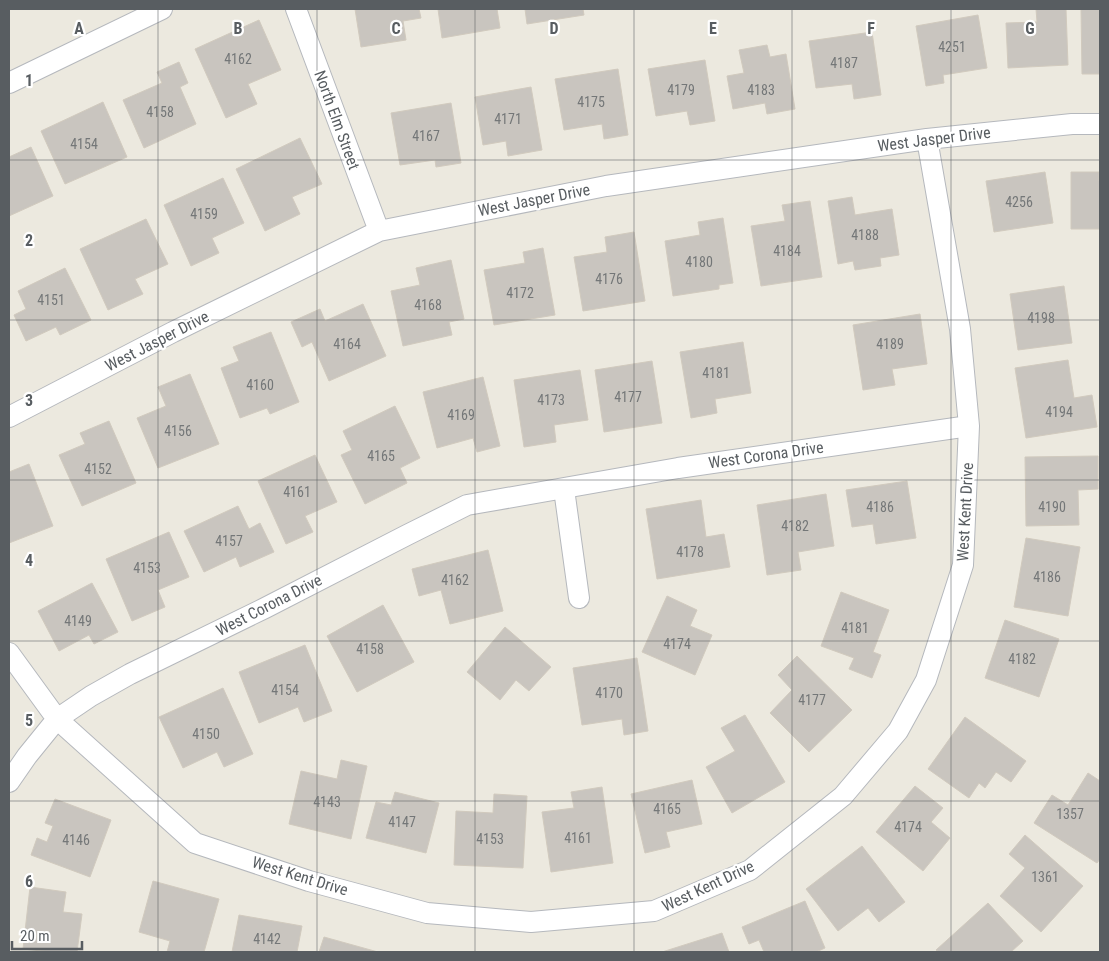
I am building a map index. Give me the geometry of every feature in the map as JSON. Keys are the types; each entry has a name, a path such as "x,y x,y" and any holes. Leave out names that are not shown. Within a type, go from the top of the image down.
{"street":[{"path":"9,84 162,9"},
{"name":"North Elm Street","path":"296,9 379,231"},
{"name":"West Jasper Drive","path":"9,417 182,327 379,231 606,186 927,139 1072,124 1100,124"},
{"name":"West Kent Drive","path":"9,653 57,719 195,842 309,881 428,913 531,922 654,911 750,870 843,796 898,731 926,680 963,565 969,426 960,328 927,139"},
{"name":"West Corona Drive","path":"9,782 57,719 92,696 130,674 257,612 467,505 678,468 969,426"},
{"path":"564,489 579,598"}],"building":[{"path":"355,9 419,9 421,18 403,21 406,40 361,47"},
{"path":"438,9 497,9 500,28 442,38"},
{"path":"525,9 583,9 584,15 527,24"},
{"path":"1036,9 1066,9 1068,65 1008,68 1006,23 1037,22"},
{"path":"1081,9 1100,9 1100,74 1082,74"},
{"path":"978,15 987,68 943,75 944,83 926,86 916,26"},
{"path":"259,20 281,70 248,84 257,104 226,118 195,49"},
{"path":"872,32 881,95 854,99 852,84 816,88 809,41"},
{"path":"767,45 770,57 786,54 795,109 767,114 765,103 733,109 727,76 744,73 739,50"},
{"path":"705,60 715,121 690,125 687,111 656,116 648,69"},
{"path":"179,62 188,83 180,87 196,124 144,148 123,100 162,83 157,72"},
{"path":"618,69 628,135 604,139 602,124 564,130 555,79"},
{"path":"531,87 542,150 508,156 506,141 483,145 475,97"},
{"path":"103,102 127,157 65,184 41,131"},
{"path":"451,103 461,163 436,167 435,160 400,165 391,113"},
{"path":"300,138 322,184 292,197 300,214 265,231 236,169"},
{"path":"31,147 53,196 9,216 9,157"},
{"path":"1045,172 1053,223 994,232 986,181"},
{"path":"1071,172 1099,172 1100,229 1071,229"},
{"path":"223,178 244,223 212,238 219,253 191,266 164,205"},
{"path":"852,197 855,215 892,209 899,255 880,258 881,266 855,270 853,261 838,264 828,201"},
{"path":"810,201 822,277 761,286 751,226 785,221 782,205"},
{"path":"723,218 733,283 719,285 719,289 673,296 665,241 700,235 698,222"},
{"path":"146,219 168,264 135,279 143,294 108,310 80,249"},
{"path":"634,232 645,301 583,311 574,257 607,252 605,237"},
{"path":"543,248 555,315 494,325 484,270 525,263 523,252"},
{"path":"451,260 464,319 449,322 452,335 403,346 391,291 420,285 416,268"},
{"path":"65,268 91,320 60,335 56,327 26,341 14,315 26,309 18,291"},
{"path":"1064,286 1072,343 1018,350 1010,294"},
{"path":"363,304 386,356 329,381 312,342 302,347 291,322 320,309 325,321"},
{"path":"920,314 927,364 892,369 895,385 863,390 853,325"},
{"path":"271,332 299,402 270,414 267,408 240,418 221,368 239,361 233,347"},
{"path":"743,342 751,393 715,399 717,413 691,418 680,352"},
{"path":"1068,360 1074,398 1092,395 1097,427 1026,438 1015,368"},
{"path":"652,361 662,423 604,432 595,370"},
{"path":"580,370 588,420 554,425 556,442 524,447 514,380"},
{"path":"190,374 219,444 158,468 137,418 166,406 158,387"},
{"path":"483,377 500,446 477,452 473,438 437,448 423,392"},
{"path":"395,406 420,458 400,468 407,483 365,504 341,455 352,450 343,431"},
{"path":"109,421 136,483 82,506 59,455 85,444 80,433"},
{"path":"315,455 337,502 305,516 313,532 286,544 258,481"},
{"path":"1098,456 1098,489 1078,490 1079,525 1026,526 1025,457"},
{"path":"29,464 53,526 9,543 9,472"},
{"path":"907,481 916,538 876,544 873,524 852,527 846,490"},
{"path":"826,494 834,546 798,552 801,570 767,575 757,505"},
{"path":"701,500 706,537 724,534 730,567 657,579 646,509"},
{"path":"238,506 249,529 260,523 274,552 240,567 236,557 204,572 184,531"},
{"path":"169,532 189,577 158,590 165,607 132,621 106,559"},
{"path":"1026,538 1080,547 1068,616 1014,607"},
{"path":"488,550 503,611 450,624 441,590 419,596 412,569"},
{"path":"92,583 118,632 94,644 89,635 59,651 38,611"},
{"path":"841,592 889,610 873,652 881,655 872,678 849,669 854,658 821,646"},
{"path":"667,596 697,610 690,626 712,635 695,675 642,652"},
{"path":"383,605 414,662 357,692 327,636"},
{"path":"1005,620 1059,639 1039,697 985,678"},
{"path":"505,627 551,667 529,691 516,680 500,700 467,672"},
{"path":"305,645 332,711 304,722 298,707 259,723 239,672"},
{"path":"797,656 852,710 809,752 770,713 792,690 778,675"},
{"path":"637,658 648,731 624,735 622,719 582,725 573,668"},
{"path":"223,688 253,754 224,767 217,752 183,768 159,717"},
{"path":"745,715 785,782 732,813 706,767 735,751 721,728"},
{"path":"965,717 1026,761 1011,782 996,772 985,788 979,783 969,798 928,769"},
{"path":"341,760 367,766 351,839 289,824 301,771 337,779"},
{"path":"1088,773 1100,781 1100,859 1097,863 1034,823 1052,795 1068,805"},
{"path":"692,780 702,824 666,832 670,847 645,853 631,794"},
{"path":"915,786 943,808 931,822 950,838 923,871 876,832"},
{"path":"602,787 613,863 551,872 542,812 574,808 571,792"},
{"path":"395,792 439,803 426,853 366,838 376,802 391,805"},
{"path":"494,794 527,796 523,868 454,865 456,811 493,813"},
{"path":"55,799 111,820 90,877 31,855 37,838 47,842 53,826 45,823"},
{"path":"1025,835 1083,886 1041,932 1000,896 1025,868 1009,854"},
{"path":"862,846 905,902 879,922 868,908 838,931 806,889"},
{"path":"153,881 219,899 204,952 167,952 170,941 139,932"},
{"path":"30,887 66,892 63,912 82,914 77,952 23,949"},
{"path":"805,901 825,948 816,952 764,952 759,940 749,944 742,927"},
{"path":"988,903 1023,941 1011,952 939,952 936,950"},
{"path":"239,915 302,926 297,952 232,952"},
{"path":"722,933 729,952 662,952"},
{"path":"324,937 378,952 319,952"}]}
